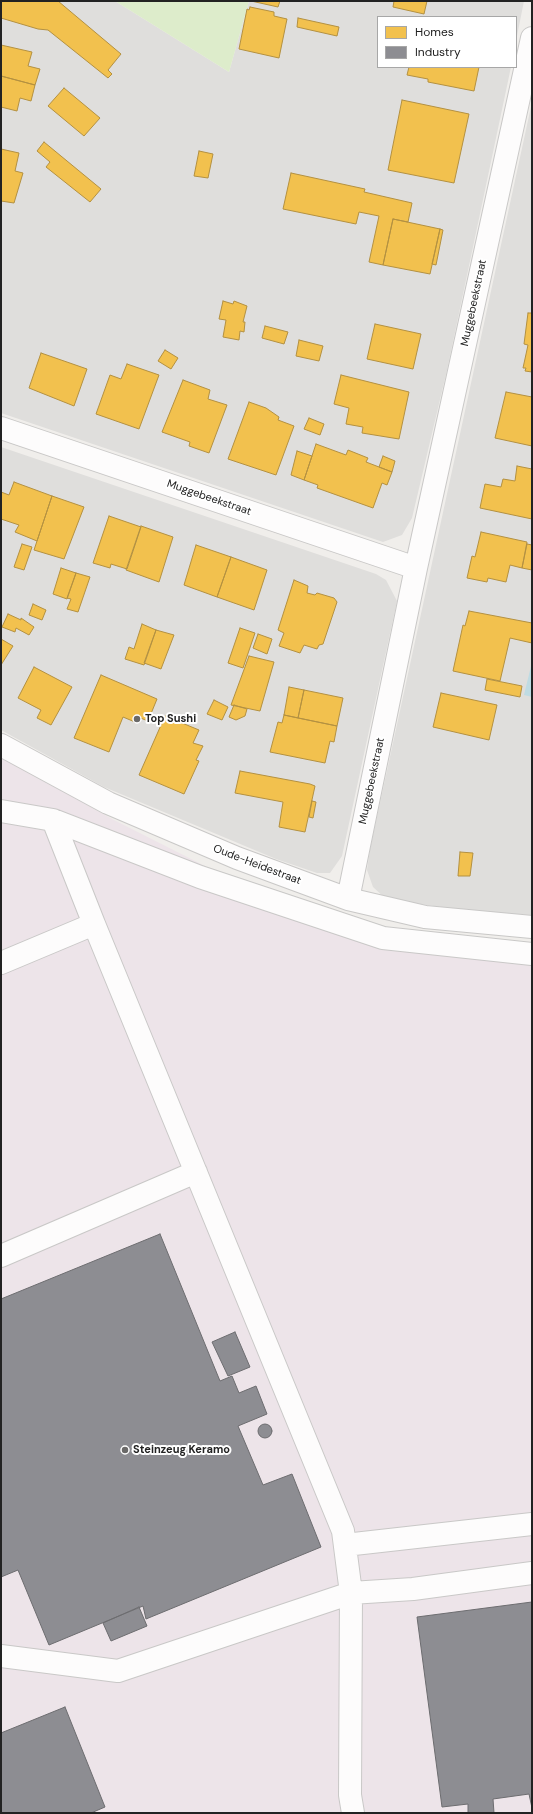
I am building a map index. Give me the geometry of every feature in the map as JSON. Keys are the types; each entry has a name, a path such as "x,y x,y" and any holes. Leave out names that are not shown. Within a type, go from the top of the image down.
{"street":[{"name":"Muggebeekstraat","path":"348,899 416,568 532,38"},
{"name":"Muggebeekstraat","path":"1,428 416,568"},
{"name":"Oude-Heidestraat","path":"1,746 108,803 237,858 348,899 425,917 532,927"},
{"path":"1,811 53,820 200,877 384,938 532,954"},
{"path":"53,820 94,924 343,1531 351,1593 350,1795 353,1813"},
{"path":"1,963 94,924"},
{"path":"1,1256 196,1172"},
{"path":"345,1545 532,1524"},
{"path":"1,1656 118,1671 351,1593 413,1589 532,1573"}],"shaded area":[{"path":"1,1 115,1 229,72 249,1 524,1 517,36 517,16 377,16 377,68 511,68 447,370 412,518 402,535 383,542 1,413"},
{"path":"532,102 532,915 475,912 386,899 373,887 367,870 370,849"},
{"path":"1,447 376,574 386,580 397,601 342,856 330,873 317,873 276,859 104,787 1,730"},
{"path":"1,757 114,820 207,867 349,922 532,955 532,1813 1,1813"}],"green space":[{"path":"115,1 249,1 229,72"}],"water":[{"path":"532,662 532,697 524,695"}],"building: Homes":[{"path":"1,1 58,1 121,54 108,70 112,74 108,78 48,30 38,29 1,18"},
{"path":"251,1 280,1 278,7"},
{"path":"394,1 427,1 424,14 393,7"},
{"path":"250,7 274,12 274,16 287,19 279,58 239,49 247,9 249,10"},
{"path":"298,18 339,27 337,36 297,27"},
{"path":"1,45 32,52 28,66 40,69 35,85 1,76"},
{"path":"409,68 479,68 474,91 428,82 428,79 407,75"},
{"path":"1,76 35,85 31,101 20,98 17,111 1,107"},
{"path":"64,88 100,118 84,136 48,106"},
{"path":"402,100 469,114 454,183 388,170"},
{"path":"44,142 101,189 90,202 46,167 50,162 37,151"},
{"path":"1,149 19,153 15,171 23,173 14,203 1,201"},
{"path":"199,151 213,154 208,178 194,176"},
{"path":"291,173 365,189 364,192 412,203 408,222 393,219 383,265 369,262 379,216 359,212 356,224 283,209"},
{"path":"393,219 440,229 430,274 383,265"},
{"path":"440,229 443,230 436,265 432,264"},
{"path":"223,301 233,304 234,301 247,306 243,322 245,322 244,332 240,331 239,340 223,337 226,320 219,319"},
{"path":"528,313 532,313 532,372 525,371 526,368 523,368 528,345 524,344"},
{"path":"375,324 421,334 413,369 367,359"},
{"path":"265,326 288,332 284,344 262,338"},
{"path":"299,340 323,346 319,361 296,356"},
{"path":"165,350 178,358 171,369 158,361"},
{"path":"41,353 87,369 74,406 29,388"},
{"path":"127,364 159,375 139,429 96,414 110,375 121,379"},
{"path":"341,375 409,392 399,439 362,433 363,427 346,424 349,408 334,404"},
{"path":"183,380 210,390 208,399 227,405 209,453 189,446 190,442 162,432"},
{"path":"506,392 532,397 532,446 495,438"},
{"path":"249,402 266,408 279,417 278,420 294,426 276,475 228,459"},
{"path":"309,418 324,424 320,435 304,429"},
{"path":"316,444 346,455 348,450 368,458 366,462 392,472 387,485 382,483 373,508 317,488 318,485 304,480"},
{"path":"297,451 312,456 304,480 291,475"},
{"path":"383,456 395,461 392,472 379,467"},
{"path":"517,466 532,469 532,519 480,508 485,484 501,487 503,479 515,481"},
{"path":"14,482 52,496 37,541 15,532 19,525 1,519 1,492 9,495"},
{"path":"52,496 84,507 64,559 34,550"},
{"path":"109,516 141,527 127,569 111,564 110,568 93,563"},
{"path":"141,526 173,537 159,582 126,570"},
{"path":"481,532 527,542 522,568 510,565 506,582 488,578 487,582 467,578 472,556 475,557"},
{"path":"22,544 32,547 24,570 14,567"},
{"path":"527,544 532,545 532,570 522,568"},
{"path":"196,545 231,557 217,597 184,585"},
{"path":"231,557 267,570 254,610 217,597"},
{"path":"61,568 76,573 67,599 53,594"},
{"path":"76,573 90,577 78,612 67,609 71,599 67,598"},
{"path":"294,580 308,586 307,593 315,595 317,593 334,598 337,602 323,644 319,645 317,649 304,645 300,653 279,646 284,633 278,630"},
{"path":"33,604 46,610 42,620 29,615"},
{"path":"469,611 532,623 532,643 510,638 500,681 453,671 463,625 465,626"},
{"path":"8,614 21,620 21,618 34,627 29,635 16,628 15,632 2,627"},
{"path":"142,624 156,630 144,665 125,659 129,647 134,649"},
{"path":"240,628 255,633 243,668 228,663"},
{"path":"156,630 174,635 161,669 144,663"},
{"path":"258,634 272,639 267,654 253,648"},
{"path":"1,639 13,646 1,665"},
{"path":"249,656 274,662 260,711 231,705"},
{"path":"34,667 72,687 51,725 37,718 41,710 18,698"},
{"path":"101,675 157,699 148,721 138,717 135,722 123,717 109,752 74,738"},
{"path":"487,679 522,686 520,697 485,690"},
{"path":"289,687 304,690 298,718 284,715"},
{"path":"304,690 343,698 337,726 298,718"},
{"path":"441,693 497,705 489,740 433,727"},
{"path":"214,700 228,707 222,720 207,714"},
{"path":"234,705 247,709 245,716 236,720 229,717"},
{"path":"284,715 337,726 334,742 330,741 325,763 270,752 278,722 282,723"},
{"path":"165,716 199,730 193,743 203,746 196,760 199,761 184,794 139,775"},
{"path":"240,771 315,786 305,832 279,827 283,802 235,793"},
{"path":"312,801 316,802 313,818 309,817"},
{"path":"460,852 473,853 470,876 458,876"}],"building: Industry":[{"name":"Steinzeug Keramo","path":"160,1234 220,1381 232,1376 239,1393 256,1386 267,1414 238,1426 263,1485 292,1474 321,1547 146,1619 143,1606 49,1645 18,1570 1,1577 1,1299"},
{"path":"235,1332 250,1367 228,1376 212,1342"},
{"path":"265,1424 270,1426 272,1431 270,1436 265,1438 260,1436 258,1431 260,1426"},
{"path":"532,1602 532,1808 529,1794 493,1799 494,1813 468,1813 468,1804 442,1807 417,1617"},
{"path":"139,1607 147,1626 111,1641 103,1623"},
{"path":"65,1707 105,1807 91,1813 1,1813 1,1733"}],"place":[{"name":"Top Sushi","path":"137,719"},
{"name":"Steinzeug Keramo","path":"125,1450"}]}
